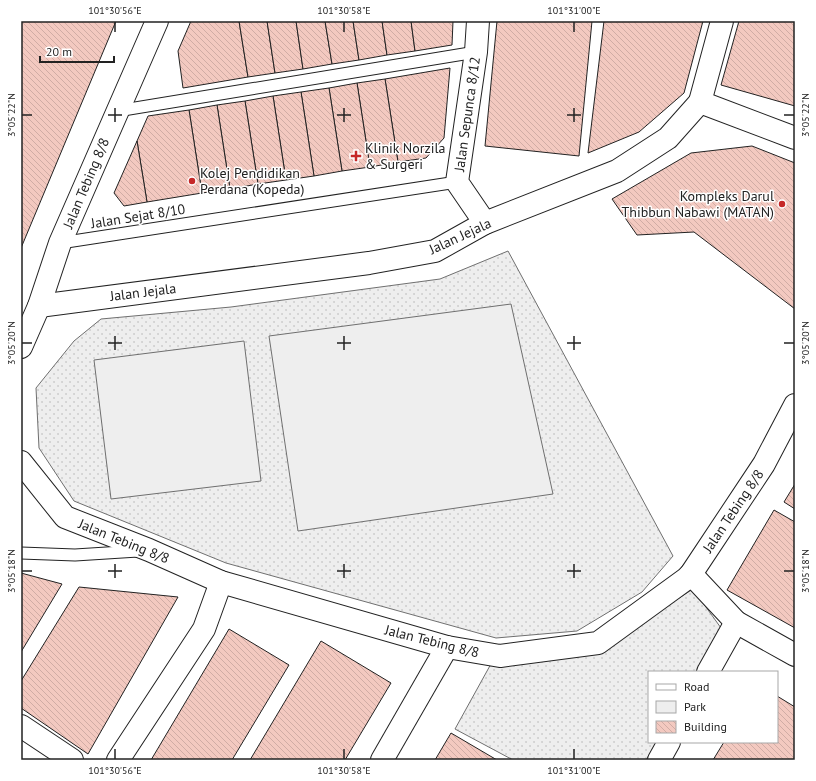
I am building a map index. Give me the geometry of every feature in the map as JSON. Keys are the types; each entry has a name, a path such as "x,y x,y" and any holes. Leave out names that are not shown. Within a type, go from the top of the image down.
{"street":[{"name":"Jalan Tebing 8/8","path":"21,347 39,306 60,243 157,21"},
{"name":"Jalan Sepunca 8/12","path":"478,21 476,52 457,182 485,224"},
{"path":"722,21 700,102 795,138"},
{"name":"Jalan Jejala","path":"39,306 370,263 435,251 485,224 618,171 668,138 700,102"},
{"name":"Jalan Tebing 8/8","path":"21,462 64,517 149,550 221,582 448,648 500,656 598,643 691,574 764,464 795,405"},
{"path":"691,574 736,622 795,655"},
{"path":"118,760 204,629 221,582"},
{"path":"709,671 736,622"},
{"path":"382,760 448,648"},
{"path":"21,726 72,760"},
{"path":"659,760 668,743"}],"lane":[{"path":"117,111 476,52"},
{"name":"Jalan Sejat 8/10","path":"60,243 457,182"},
{"path":"21,553 75,555 149,550"}],"green space":[{"path":"508,251 673,556 642,592 577,631 496,638 226,563 74,501 39,448 36,388 74,341 101,319 231,307 440,279"},
{"path":"511,304 553,494 298,531 269,336"},
{"path":"244,341 261,481 111,499 94,360"},
{"path":"693,589 721,628 697,671 648,671 648,743 656,743 646,760 513,760 455,729 492,662 600,649"}],"building":[{"path":"21,21 116,21 21,248"},
{"path":"191,21 239,21 248,77 183,88 178,51"},
{"path":"239,21 267,21 275,73 248,77"},
{"path":"267,21 296,21 303,69 275,73"},
{"path":"296,21 325,21 332,64 303,69"},
{"path":"325,21 353,21 359,60 332,64"},
{"path":"353,21 382,21 387,55 359,60"},
{"path":"382,21 411,21 415,51 387,55"},
{"path":"411,21 453,21 452,45 415,51"},
{"path":"497,21 592,21 579,156 485,146"},
{"path":"604,21 703,21 684,93 639,132 588,153"},
{"path":"739,21 795,21 795,106 721,85"},
{"path":"450,68 444,138 426,158 398,162 385,79"},
{"path":"385,79 398,162 370,167 357,83"},
{"path":"357,83 370,167 342,171 329,88"},
{"path":"329,88 342,171 314,176 301,92"},
{"path":"301,92 314,176 286,180 273,96"},
{"path":"273,96 286,180 258,184 245,101"},
{"path":"245,101 258,184 230,189 217,105"},
{"path":"217,105 230,189 202,193 189,110"},
{"path":"189,110 202,193 147,202 137,141 148,116"},
{"path":"137,141 147,202 124,206 114,193"},
{"path":"752,146 795,163 795,309 694,232 637,235 612,199 691,153"},
{"path":"795,484 795,509 784,502"},
{"path":"774,510 795,522 795,628 727,590"},
{"path":"21,573 62,584 21,652"},
{"path":"79,587 178,597 88,754 21,708 21,681"},
{"path":"229,629 289,665 232,760 151,760"},
{"path":"321,641 391,683 345,760 250,760"},
{"path":"778,697 795,707 795,760 713,760 723,743 778,743"},
{"path":"451,733 497,760 435,760"}],"place":[{"name":"Klinik Norzila & Surgeri","path":"356,156"},
{"name":"Kolej Pendidikan Perdana (Kopeda)","path":"192,181"},
{"name":"Kompleks Darul Thibbun Nabawi (MATAN)","path":"782,204"}]}
